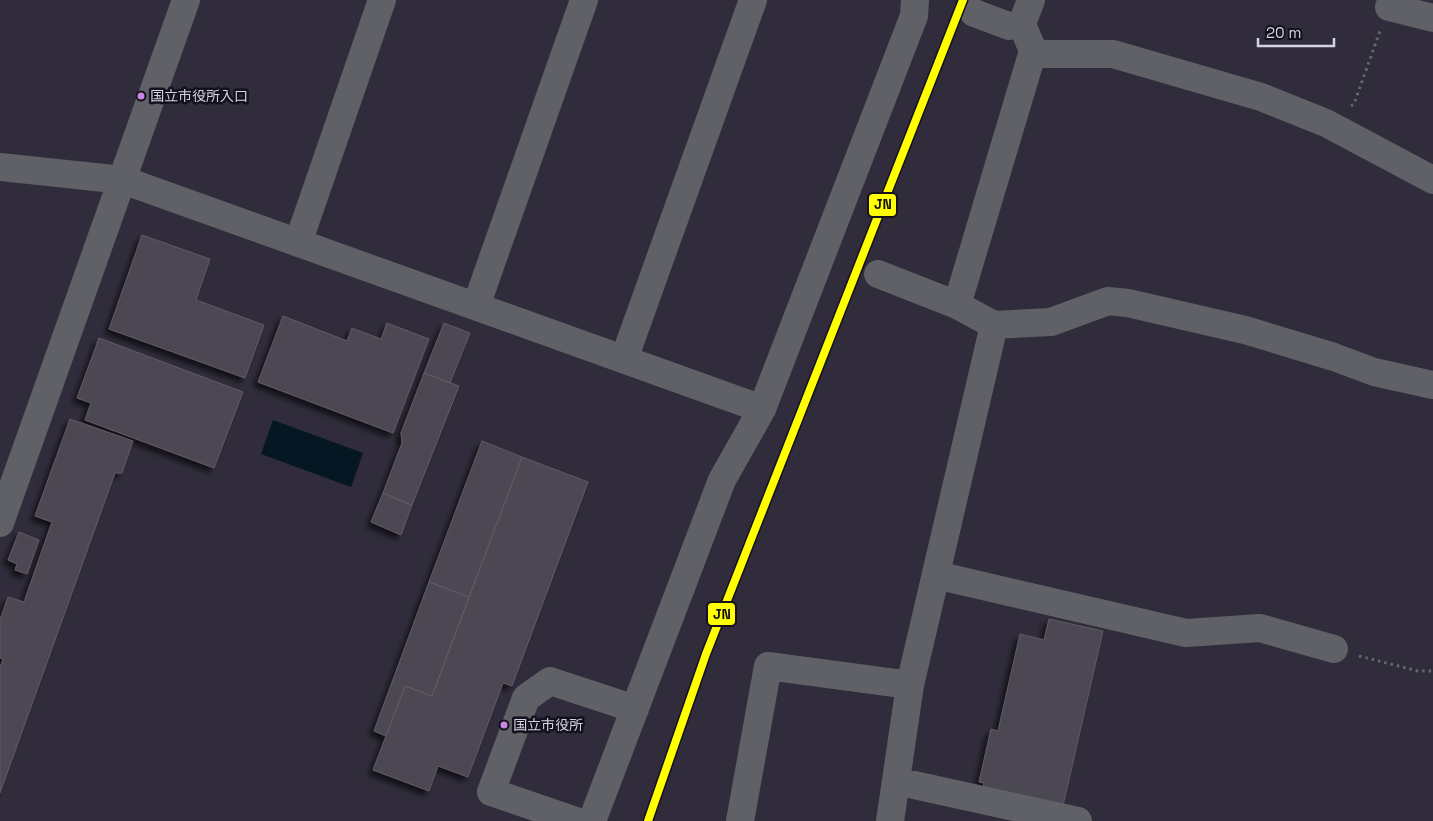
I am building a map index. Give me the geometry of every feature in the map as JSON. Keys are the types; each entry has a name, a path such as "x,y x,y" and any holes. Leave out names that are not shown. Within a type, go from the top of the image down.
{"street":[{"path":"0,523 186,0"},
{"path":"298,243 382,0"},
{"path":"476,306 584,0"},
{"path":"624,359 753,0"},
{"path":"592,821 722,480 762,409 914,16 915,0"},
{"path":"1389,7 1433,18"},
{"path":"957,305 1033,51 1027,12 1009,26 974,13"},
{"path":"1033,51 1044,54 1113,54 1261,97 1326,123 1433,180"},
{"path":"0,167 123,180 762,409"},
{"path":"878,274 957,305 994,325 1051,322 1108,301 1128,303 1245,330 1334,357 1374,372 1433,385"},
{"path":"890,821 910,685 994,325"},
{"path":"936,575 1186,633 1260,628 1334,649"},
{"path":"740,821 768,666 910,685"},
{"path":"576,821 491,792 526,698 550,680 635,709"},
{"path":"896,782 1078,821"}],"path":[{"path":"1326,123 1354,104 1389,7"},
{"path":"1334,649 1418,671 1433,670"}],"water":[{"path":"273,420 363,453 351,487 261,454"}],"building":[{"path":"142,235 210,259 196,300 264,325 245,378 109,329"},
{"path":"283,316 347,341 352,328 381,339 387,323 429,339 393,433 258,382"},
{"path":"444,323 470,333 450,383 424,373"},
{"path":"99,338 243,392 214,468 85,420 91,403 77,398"},
{"path":"424,373 459,386 412,505 383,493 402,443 401,433"},
{"path":"70,419 133,441 122,473 115,473 0,793 0,668 3,659 0,658 0,620 8,597 24,602 52,522 35,516"},
{"path":"482,441 522,457 469,597 429,582"},
{"name":"国立市役所","path":"522,457 588,482 512,686 503,683 468,777 438,766 429,791 373,770 405,686 432,696"},
{"path":"383,493 412,505 401,535 371,522"},
{"path":"19,532 39,540 27,574 15,570 17,564 8,560"},
{"path":"429,582 469,597 432,696 405,686 386,736 374,731"},
{"path":"1049,619 1103,631 1062,810 982,792 984,783 979,782 991,729 998,731 1020,634 1044,640"}],"transit line":[{"name":"JN","path":"648,821 706,654 963,0"}],"place":[{"name":"国立市役所入口","path":"141,96"},
{"name":"国立市役所","path":"504,725"}]}
